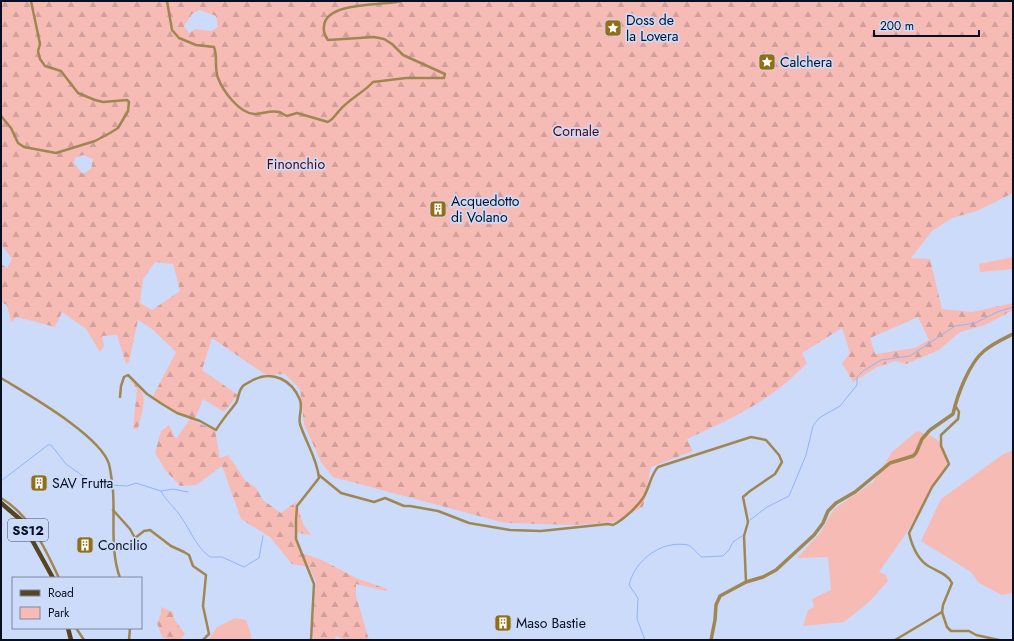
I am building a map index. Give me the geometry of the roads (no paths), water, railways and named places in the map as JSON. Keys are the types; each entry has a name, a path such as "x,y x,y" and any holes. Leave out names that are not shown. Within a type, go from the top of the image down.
{"main road":[{"name":"SS12","path":"1,503 21,520 52,577"},
{"path":"68,629 71,640"}],"street":[{"path":"1,116 11,128 18,143 24,147 56,153 95,141 110,133 118,128 128,111 130,102 127,100 103,102 78,93 61,71 45,66 40,60 38,51 40,44 31,1"},
{"path":"168,1 172,30 185,42 214,47 218,79 237,105 246,112 254,114 280,112 287,116 296,113 328,122 333,120 339,111 349,102 366,91 373,82 406,78 444,78 446,74 403,55 392,44 384,39 374,37 332,41 326,39 324,24 330,14 351,8 401,1"},
{"path":"711,640 716,605 720,596 746,582 763,577 776,570 814,535 823,524 828,511 836,503 855,492 890,463 913,456 916,453 922,439 930,430 953,414 955,405 973,363 989,347 1013,334"},
{"path":"120,397 124,377 128,375 147,394 167,407 177,413 200,420 216,430 228,410 235,403 243,386 259,378 267,376 280,378 288,383 300,400 302,412 300,423 308,440 319,475 318,482 297,506 296,520 296,539 314,584 310,640"},
{"path":"1,378 72,422 91,439 109,463 113,491 116,565 120,577"},
{"path":"1,383 5,380"},
{"path":"955,405 959,412 958,419 941,435 941,446 949,464 930,491 909,533 912,546 923,562 948,577 952,583 944,600 942,612 945,624 951,630 969,631 976,635 999,640"},
{"path":"319,475 341,493 348,496 374,502 386,498 404,506 438,511 479,525 510,530 541,531 608,524 613,525 640,503 648,489 652,473 658,467 751,437 762,439 779,455 782,462 775,474 743,497 748,522 744,536 746,582"},
{"path":"1,498 23,516 32,527 57,577"},
{"path":"113,509 130,528 135,538 144,531 150,530 171,546 189,555 193,566 206,575 203,606 209,634 203,640"},
{"path":"894,640 942,612"},
{"path":"77,629 84,640"},
{"path":"129,640 130,629"}],"waterway":[{"path":"750,520 767,507 789,496 806,455 813,426 819,418 840,406 857,385 857,377 863,371 881,360 910,356 955,326 975,323 997,312 1013,307"},
{"path":"1,481 48,445 51,445 66,464 90,481 97,484 127,486 136,483 161,491 173,489 188,492"},
{"path":"161,491 180,515 195,541 210,557 222,557 244,567 259,558 263,536"},
{"path":"645,640 637,619 638,598 629,585 632,576 643,560 659,549 678,544 690,546 702,557 723,556 729,550 733,542 742,536"}],"place":[{"name":"Doss de la Lovera","path":"613,28"},
{"name":"Calchera","path":"767,62"},
{"name":"Acquedotto di Volano","path":"438,209"},
{"name":"SAV Frutta","path":"39,483"},
{"name":"Concilio","path":"85,545"},
{"name":"Maso Bastie","path":"503,623"}],"park label":[{"name":"Cornale","path":"576,131"},
{"name":"Finonchio","path":"296,164"}]}
